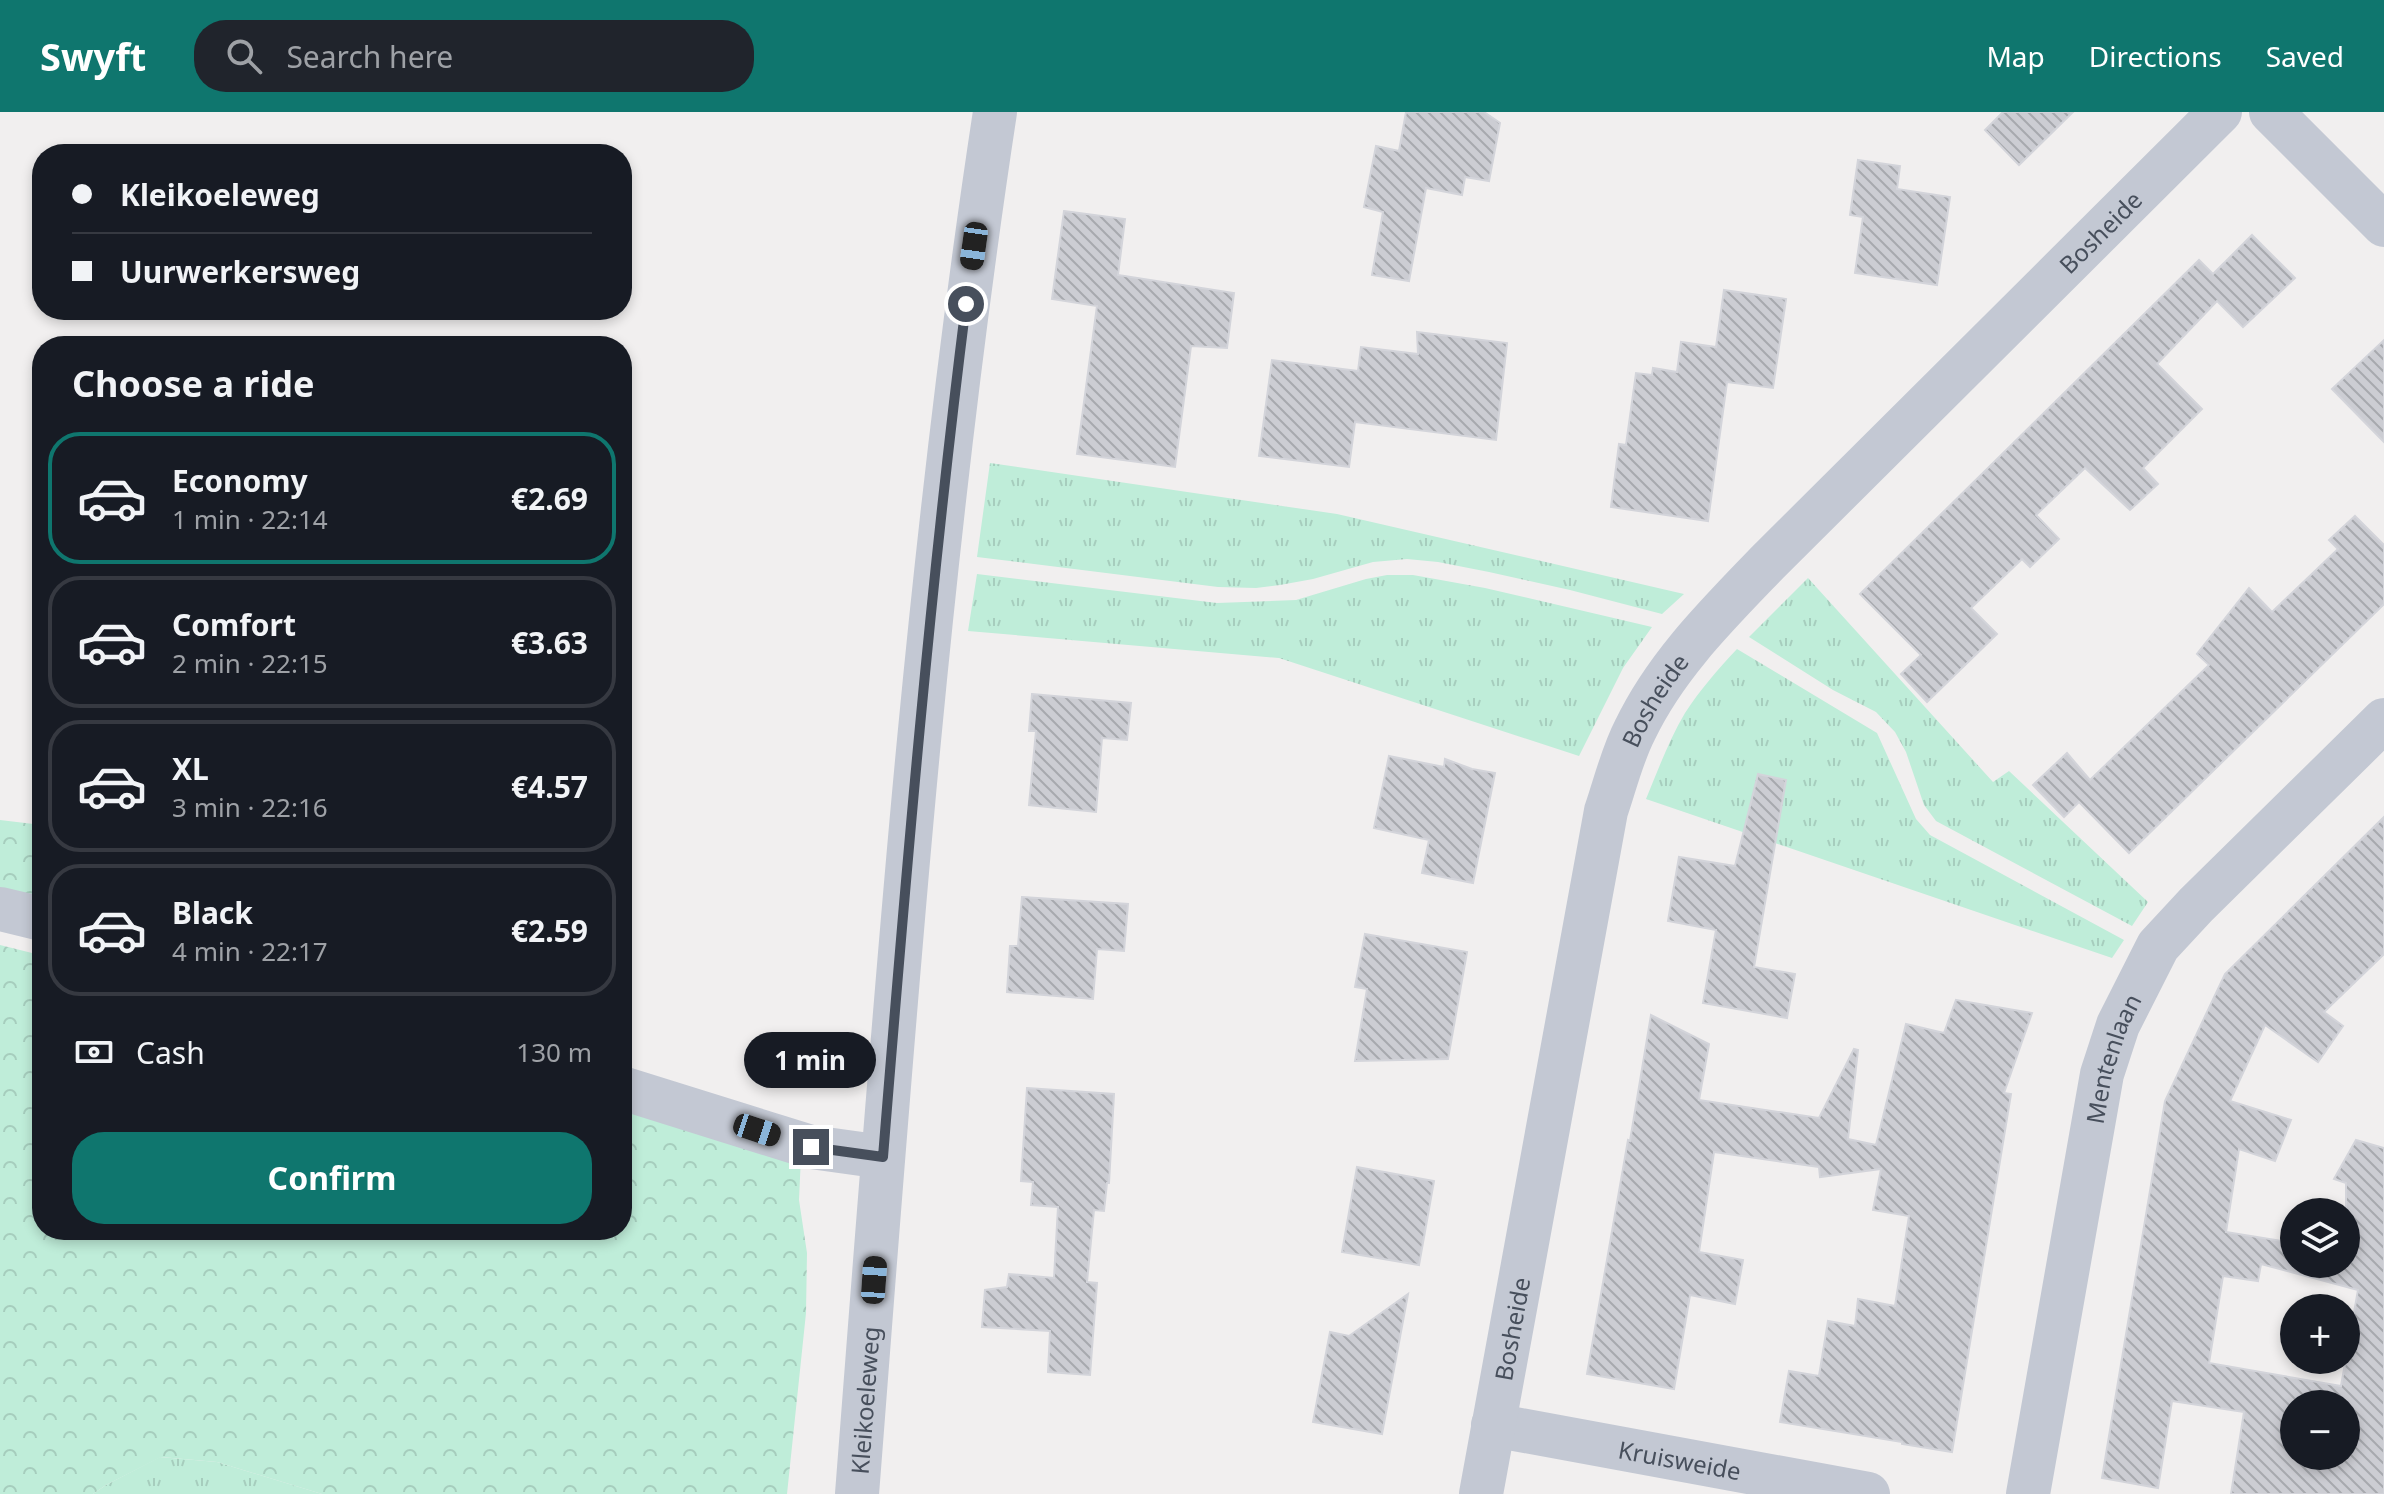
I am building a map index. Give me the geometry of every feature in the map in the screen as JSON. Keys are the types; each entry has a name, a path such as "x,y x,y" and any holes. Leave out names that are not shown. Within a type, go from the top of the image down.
{"street":[{"name":"Kleikoeleweg","path":"857,1494 907,859 941,518 970,273 995,112"},
{"name":"Bosheide","path":"1481,1494 1606,811 1634,732 1660,685 1708,624 2220,112"},
{"path":"2271,112 2384,225"},
{"name":"Mentenlaan","path":"2028,1494 2102,1074 2123,1014 2158,946 2384,720"},
{"path":"0,909 32,917"},
{"path":"632,1091 811,1147 883,1157"},
{"name":"Kruisweide","path":"1493,1425 1868,1494"}],"green space":[{"path":"990,463 1337,514 1684,594 1662,614 1489,572 1407,559 1373,562 1313,579 1256,588 1218,587 977,557"},
{"path":"977,574 1217,603 1296,600 1366,579 1413,575 1485,588 1652,627 1623,668 1579,756 1279,658 968,631"},
{"path":"1808,578 1993,782 2009,771 2148,902 2132,926 1936,821 1924,805 1906,752 1895,732 1876,712 1833,690 1749,637"},
{"path":"1737,649 1877,733 1916,819 1930,835 2124,940 2112,958 1646,799 1685,713"},
{"path":"0,820 32,824 32,897 0,891"},
{"path":"0,945 32,953 32,1240 632,1240 632,1105 801,1156 799,1200 807,1253 806,1313 787,1494 322,1494 217,1462 161,1457 93,1494 0,1494"},
{"path":"160,1457 217,1462 322,1494 93,1494"}],"building":[{"path":"1406,112 1484,112 1500,123 1489,181 1465,177 1462,195 1426,188 1409,281 1372,275 1383,212 1364,207 1376,146 1399,151"},
{"path":"2003,112 2073,112 2019,165 1985,130"},
{"path":"1858,160 1900,166 1897,189 1950,197 1937,285 1855,273 1863,217 1850,215"},
{"path":"1064,211 1125,219 1118,275 1234,293 1227,348 1191,346 1175,467 1077,454 1097,306 1052,299"},
{"path":"2252,235 2295,278 2243,327 2217,301 2157,364 2202,409 2143,468 2158,484 2130,510 2085,468 2036,515 2059,539 2030,567 2022,559 1971,608 1997,634 1927,702 1901,674 1921,655 1860,594 2199,260 2213,274"},
{"path":"1724,290 1786,299 1773,388 1727,382 1708,521 1611,507 1619,444 1626,445 1636,373 1652,375 1653,368 1677,372 1681,342 1716,347"},
{"path":"1417,332 1507,343 1496,440 1355,422 1349,467 1259,456 1272,360 1358,371 1361,347 1418,354"},
{"path":"2384,340 2384,442 2332,389"},
{"path":"2355,516 2384,545 2384,604 2129,853 2079,802 2064,817 2033,785 2067,753 2090,780 2209,665 2197,654 2249,588 2272,612 2338,549 2329,540"},
{"path":"1032,694 1131,703 1127,740 1102,738 1096,812 1029,805 1036,731 1029,731"},
{"path":"1389,756 1444,767 1445,759 1495,773 1473,883 1422,873 1429,840 1374,828"},
{"path":"1758,774 1786,780 1754,967 1795,974 1787,1018 1703,1003 1716,930 1668,921 1679,857 1735,866"},
{"path":"2384,817 2384,954 2324,1012 2343,1026 2318,1062 2265,1025 2230,1101 2291,1120 2275,1161 2239,1149 2226,1232 2280,1241 2280,1269 2261,1264 2258,1281 2223,1276 2209,1363 2341,1386 2343,1374 2360,1374 2360,1294 2357,1294 2358,1290 2313,1278 2360,1278 2360,1198 2346,1198 2346,1183 2334,1179 2356,1140 2384,1148 2384,1494 2231,1494 2244,1412 2172,1401 2158,1488 2102,1478 2165,1101 2225,974"},
{"path":"1022,897 1128,904 1124,951 1097,949 1093,999 1007,992 1010,946 1018,946"},
{"path":"1365,934 1467,952 1448,1059 1355,1061 1367,989 1355,987"},
{"path":"1956,1000 2032,1013 2004,1093 2011,1094 1952,1452 1780,1422 1789,1371 1819,1376 1828,1321 1855,1326 1858,1299 1895,1306 1909,1216 1873,1210 1881,1169 1820,1177 1819,1167 1714,1152 1699,1252 1743,1260 1735,1304 1690,1295 1674,1389 1587,1374 1651,1015 1709,1044 1699,1100 1819,1118 1854,1049 1858,1050 1848,1139 1876,1145 1906,1024 1944,1033"},
{"path":"1027,1088 1114,1094 1109,1183 1104,1211 1094,1210 1087,1282 1097,1283 1090,1375 1048,1372 1050,1331 982,1327 985,1290 1007,1287 1009,1274 1054,1278 1058,1207 1031,1205 1033,1182 1021,1181"},
{"path":"1357,1167 1434,1181 1419,1265 1342,1252"},
{"path":"1408,1294 1382,1434 1313,1422 1330,1332 1349,1336"}],"route":[{"path":"811,1147 883,1157 907,859 966,304"}]}
